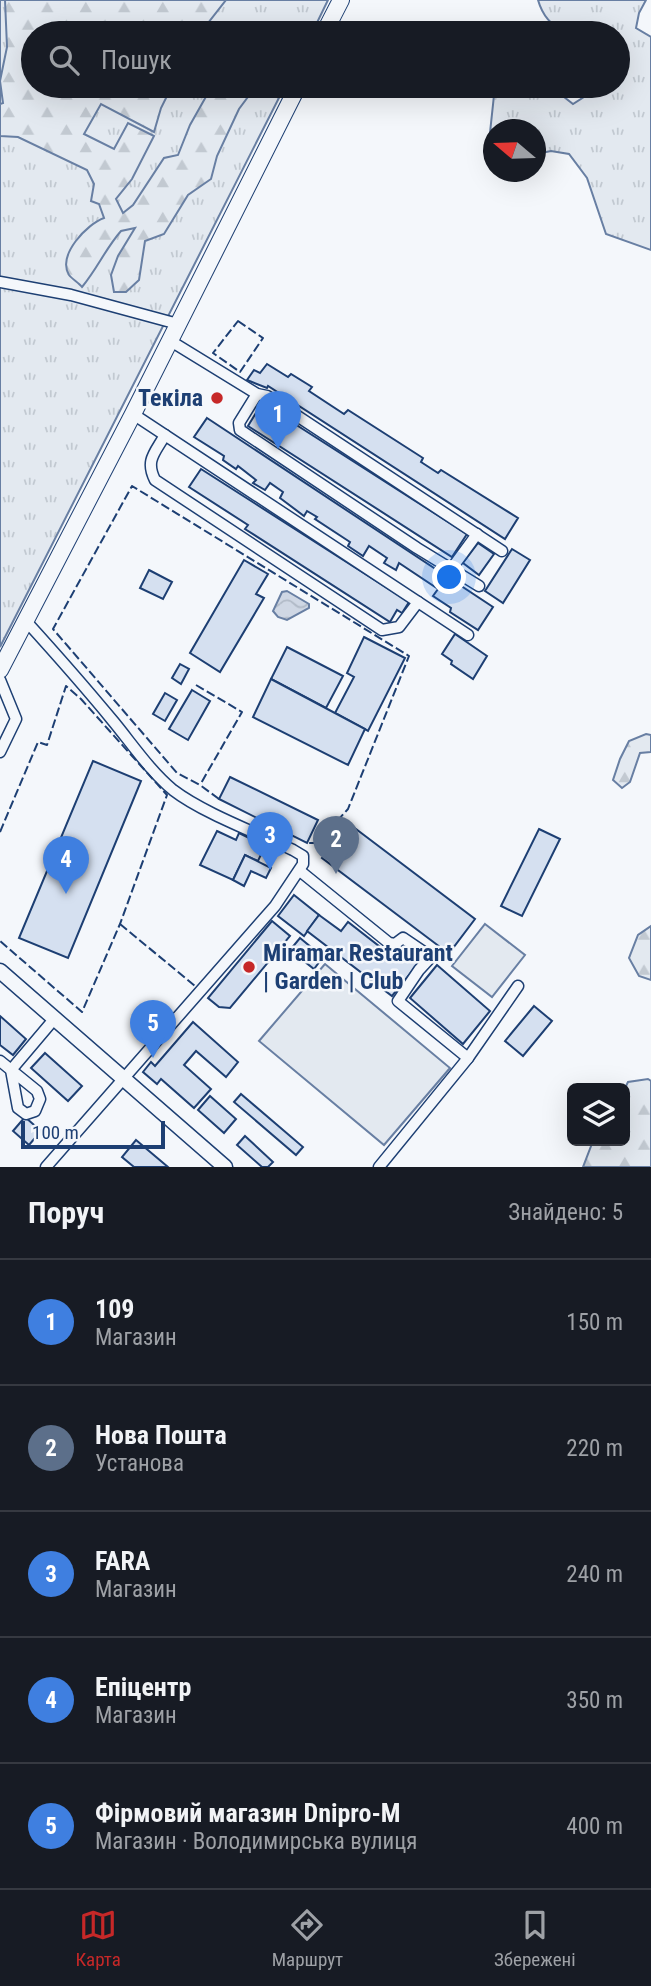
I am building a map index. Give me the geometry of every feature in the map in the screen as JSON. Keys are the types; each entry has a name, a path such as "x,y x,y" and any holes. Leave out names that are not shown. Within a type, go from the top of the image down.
{"highway":[{"path":"330,21 341,0"},
{"path":"0,670 292,98"}],"main road":[{"path":"0,971 225,1167"}],"street":[{"path":"0,282 71,295 178,324"},
{"path":"169,340 257,394 267,396 502,551"},
{"path":"257,394 239,423 240,430 479,586"},
{"path":"133,414 468,635"},
{"path":"166,435 151,459 149,468 155,480 165,487 382,630 399,627 418,602"},
{"path":"452,569 477,534"},
{"path":"25,620 158,775 174,790 303,856 300,871 275,906 46,1167"},
{"path":"0,680 16,719 0,752"},
{"path":"300,871 389,943 395,944 403,938 431,957 398,1000 468,1058"},
{"path":"379,1167 468,1058 518,986"},
{"path":"0,1060 11,1070 55,1018"}],"green space":[{"path":"0,0 328,0 318,21 21,21 21,98 279,98 0,647"},
{"path":"5,0 226,0 210,21 21,21 21,98 166,98 154,132 101,104 84,134 114,149 128,123 154,136 132,179 116,199 123,213 133,205 164,158 178,155 190,125 205,98 247,98 239,109 217,156 211,179 188,195 164,234 145,241 139,280 126,292 114,292 111,275 118,256 135,228 121,231 82,287 69,275 67,259 82,233 104,218 99,204 91,201 94,184 87,170 18,137 0,136 0,104 3,103 0,81 7,47"},
{"path":"538,0 646,0 639,13 636,28 651,37 651,250 606,234 587,178 569,154 546,152 546,119 491,119 494,98 565,98 573,104 582,98 630,98 630,21 550,21 543,13"},
{"path":"646,734 651,735 651,752 640,753 630,782 622,788 613,780 620,759 629,741"},
{"path":"485,924 525,955 492,997 452,966"},
{"path":"651,926 651,980 639,976 629,958 638,935"},
{"path":"325,964 450,1068 384,1145 259,1041"},
{"path":"648,1079 651,1081 651,1167 583,1167 591,1146 630,1146 628,1082"}],"water":[{"path":"287,591 309,604 309,608 287,620 278,617 273,611 282,592"}],"building":[{"path":"267,364 288,377 291,374 312,387 309,391 344,414 348,410 423,458 421,462 438,473 441,470 518,518 505,539 268,386 267,388 247,380 254,370 260,373"},
{"path":"262,403 467,534 452,557 248,426"},
{"path":"207,418 493,607 478,630 450,612 451,608 433,596 438,589 399,563 396,570 384,563 387,558 369,546 363,556 348,546 350,542 315,519 317,517 307,511 304,516 280,498 283,492 270,483 265,490 253,483 256,480 238,466 236,469 223,460 224,456 194,437"},
{"path":"201,469 409,602 402,613 397,610 390,622 245,529 248,525 189,487"},
{"path":"478,543 494,554 479,575 463,563"},
{"path":"512,549 530,560 503,603 485,591"},
{"path":"244,560 268,574 256,594 264,598 220,672 190,653"},
{"path":"149,570 172,582 163,599 140,588"},
{"path":"455,634 487,656 473,679 451,664 452,661 442,654"},
{"path":"364,637 405,658 368,731 335,713 354,677 347,673"},
{"path":"287,647 343,676 326,708 271,679"},
{"path":"180,664 189,669 181,684 172,678"},
{"path":"271,679 365,729 348,765 253,717"},
{"path":"192,690 210,701 188,740 169,729"},
{"path":"165,693 177,700 165,721 153,714"},
{"path":"93,761 141,781 68,958 19,938"},
{"path":"230,777 318,820 307,843 219,799"},
{"path":"352,826 475,919 453,948 449,945 444,950 322,858 331,846 335,849"},
{"path":"539,829 560,839 522,916 501,906"},
{"path":"217,831 236,840 239,833 265,846 258,861 245,855 233,880 200,865"},
{"path":"245,855 271,868 266,878 251,871 244,886 233,880"},
{"path":"294,895 319,915 304,936 278,916"},
{"path":"319,915 341,931 348,922 397,960 404,951 419,963 392,996 307,931"},
{"name":"Miramar Restaurant | Garden | Club","path":"272,921 290,936 230,1008 219,1007 208,998"},
{"path":"300,938 323,957 314,969 290,950"},
{"path":"437,965 490,1011 463,1044 410,998"},
{"path":"534,1006 552,1021 523,1056 505,1041"},
{"path":"0,1016 26,1039 13,1055 0,1045"},
{"path":"193,1022 238,1062 226,1077 196,1051 184,1065 211,1089 194,1108 161,1079 157,1084 143,1072 151,1062 155,1066"},
{"path":"45,1053 82,1086 68,1101 31,1068"},
{"path":"241,1094 303,1147 296,1155 234,1102"},
{"path":"210,1096 236,1119 224,1133 198,1110"},
{"path":"25,1117 41,1131 29,1145 13,1131"},
{"path":"245,1136 273,1162 268,1167 262,1167 237,1145"},
{"path":"136,1140 168,1167 134,1167 122,1157"}],"fence":[{"path":"238,321 263,338 240,372 213,353 238,321"},
{"path":"219,799 177,773 53,629 132,486 409,656 348,809 317,843 307,843"},
{"path":"196,685 242,712 200,785"},
{"path":"0,832 38,742 47,745 66,686 81,699 167,795 120,924 82,1012 0,941"},
{"path":"120,924 195,986"}],"place":[{"name":"Текіла","path":"217,398"},
{"name":"109","path":"278,449"},
{"name":"FARA","path":"270,870"},
{"name":"Нова Пошта","path":"336,874"},
{"name":"Епіцентр","path":"66,894"},
{"name":"Miramar Restaurant | Garden | Club","path":"249,967"},
{"name":"Фірмовий магазин Dnipro-M","path":"153,1058"}]}
